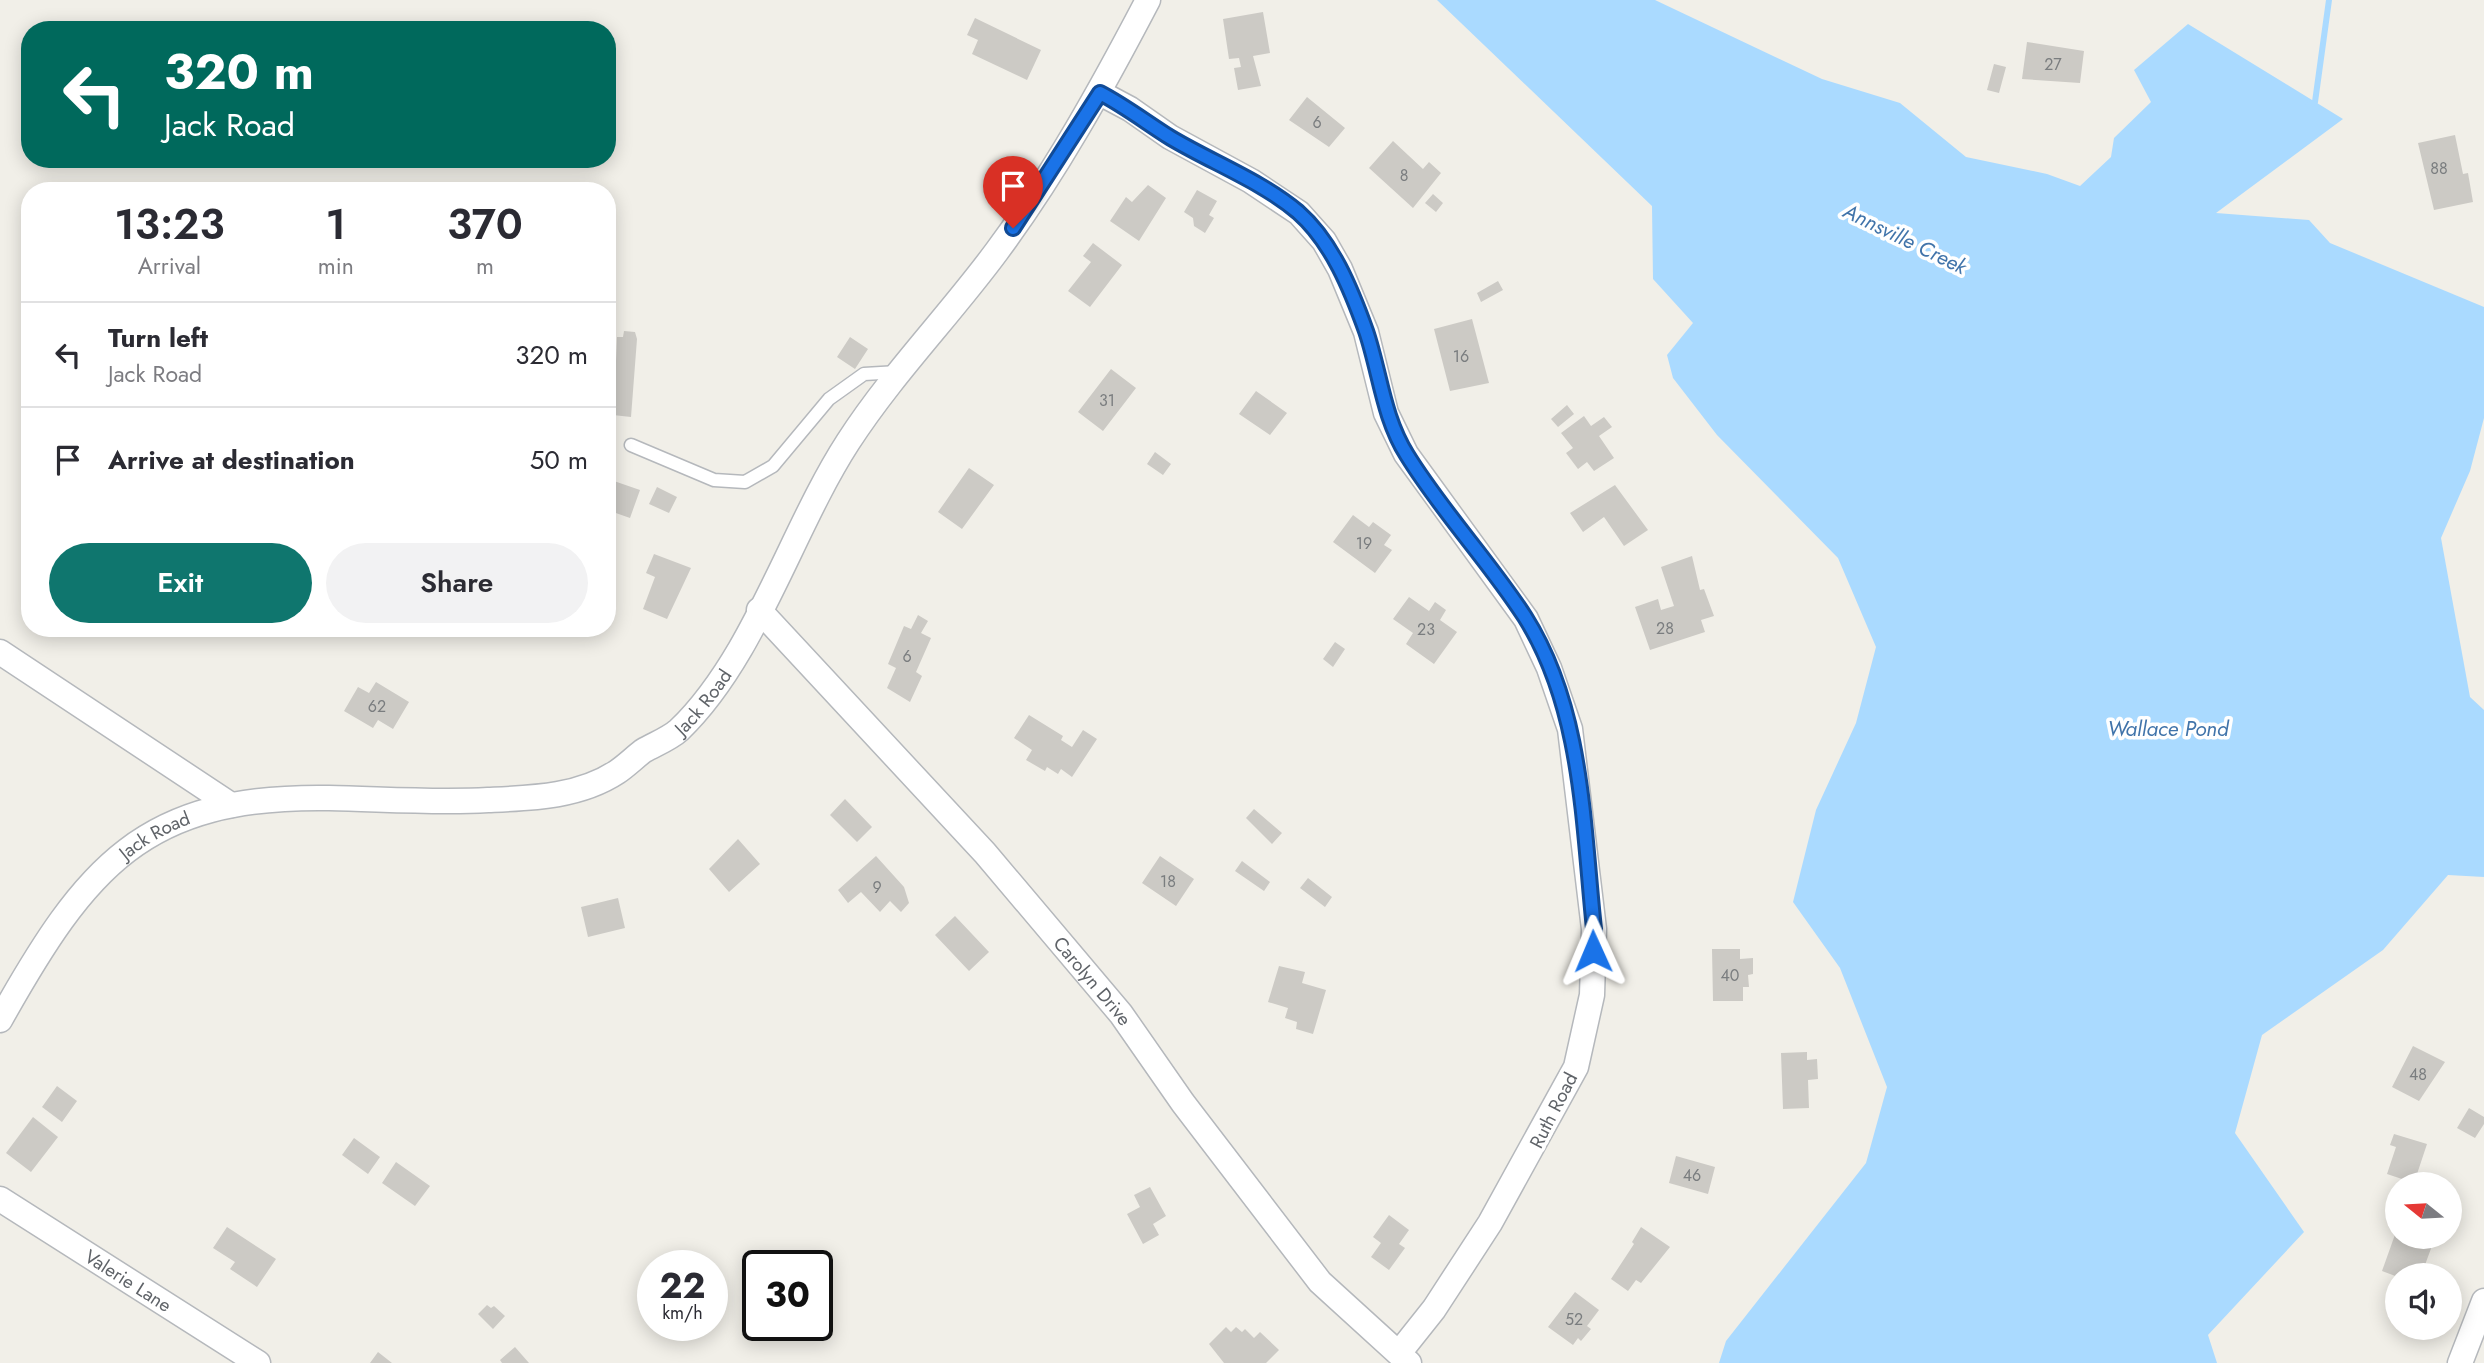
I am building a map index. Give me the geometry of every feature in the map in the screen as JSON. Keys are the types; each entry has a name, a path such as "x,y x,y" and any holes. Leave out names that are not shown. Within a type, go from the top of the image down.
{"street":[{"name":"Jack Road","path":"4,1004 91,883 117,856 164,825 207,808 257,800 326,798 446,803 527,798 583,790 677,733 720,682 847,443 899,372 1000,247 1100,93 1148,0"},
{"name":"Ruth Road","path":"1100,93 1261,187 1299,213 1324,241 1340,269 1366,332 1387,413 1406,454 1526,619 1549,668 1570,729 1594,929 1592,995 1576,1067 1490,1223 1404,1358"},
{"name":"Carolyn Drive","path":"759,610 985,853 1113,1004 1183,1103 1320,1282 1404,1358"},
{"path":"0,652 231,805"},
{"name":"Valerie Lane","path":"0,1199 258,1363"},
{"path":"2460,1363 2484,1301"}],"lane":[{"path":"631,445 714,481 745,482 773,466 838,393 864,374 899,372"}],"water":[{"name":"Wallace Pond","path":"1437,0 1655,0 1822,79 1900,103 1966,157 2047,174 2080,186 2111,157 2114,138 2151,102 2134,70 2188,24 2343,119 2216,213 2309,220 2330,243 2484,307 2484,418 2470,471 2441,538 2470,697 2484,710 2484,877 2448,875 2383,950 2262,1035 2235,1133 2304,1232 2208,1335 2217,1363 1719,1363 1726,1341 1866,1163 1887,1087 1840,968 1793,902 1816,810 1856,723 1876,647 1838,558 1717,435 1673,378 1667,355 1693,323 1653,279 1652,206"}],"building":[{"path":"1263,12 1270,53 1253,56 1261,86 1238,90 1234,68 1241,67 1239,58 1229,59 1223,19"},
{"path":"975,18 1041,50 1027,80 972,54 978,40 967,35"},
{"path":"2027,42 2084,51 2080,83 2022,79"},
{"path":"1994,64 2006,67 1999,93 1987,90"},
{"path":"1307,97 1345,128 1329,147 1289,120"},
{"path":"2455,135 2463,174 2468,173 2473,202 2434,210 2418,143"},
{"path":"1393,141 1423,169 1429,162 1441,173 1413,208 1369,168"},
{"path":"1148,185 1166,198 1139,241 1110,221 1126,197 1132,202"},
{"path":"1197,190 1217,201 1209,215 1214,218 1205,233 1194,226 1193,218 1184,212"},
{"path":"1433,194 1443,203 1436,212 1425,203"},
{"path":"1093,243 1122,265 1090,307 1068,291 1091,262 1083,256"},
{"path":"1498,281 1503,290 1481,302 1477,293"},
{"path":"1472,319 1489,383 1450,391 1434,329"},
{"path":"624,331 635,332 637,339 631,417 616,415 617,337 623,337"},
{"path":"850,337 868,349 855,369 837,357"},
{"path":"1111,369 1136,388 1103,431 1078,412"},
{"path":"1256,391 1287,413 1270,435 1239,414"},
{"path":"1567,405 1574,414 1558,427 1551,419"},
{"path":"1584,416 1591,426 1604,417 1612,427 1599,436 1614,458 1594,471 1587,462 1578,469 1566,453 1573,448 1561,433"},
{"path":"1155,452 1171,464 1163,475 1147,464"},
{"path":"969,468 994,485 962,529 938,512"},
{"path":"616,482 640,490 630,518 616,513"},
{"path":"1615,485 1648,530 1624,546 1604,517 1583,532 1570,513"},
{"path":"657,487 677,497 669,513 649,504"},
{"path":"1353,515 1369,527 1373,522 1391,535 1384,545 1392,550 1375,573 1333,542"},
{"path":"654,554 691,568 667,619 643,609 655,577 646,573"},
{"path":"1692,556 1700,590 1704,589 1714,616 1701,620 1705,632 1650,650 1635,607 1658,599 1661,610 1674,606 1661,567"},
{"path":"1409,597 1429,611 1435,602 1446,610 1440,620 1457,632 1434,664 1406,644 1413,633 1393,619"},
{"path":"918,615 928,621 921,633 931,638 916,672 922,676 910,702 887,688 896,668 888,664 904,626 911,629"},
{"path":"1335,642 1345,649 1333,667 1323,659"},
{"path":"376,682 409,702 393,729 378,720 373,728 344,711 358,687 369,693"},
{"path":"1029,715 1063,736 1061,740 1072,747 1083,730 1097,739 1072,777 1061,769 1058,774 1047,767 1045,771 1026,760 1032,750 1014,738"},
{"path":"845,799 872,827 857,842 830,815"},
{"path":"1254,809 1282,833 1272,844 1246,818"},
{"path":"738,839 760,864 729,892 709,869"},
{"path":"876,856 904,887 909,903 901,912 890,901 880,912 861,892 848,903 838,890"},
{"path":"1160,856 1194,879 1176,906 1142,883"},
{"path":"1242,861 1270,882 1264,891 1235,871"},
{"path":"1308,878 1332,897 1325,907 1300,888"},
{"path":"618,898 625,928 588,937 581,907"},
{"path":"955,916 989,952 969,971 935,935"},
{"path":"1712,949 1740,949 1740,959 1753,958 1753,974 1748,975 1749,987 1743,987 1743,1001 1713,1001"},
{"path":"1279,966 1305,972 1302,983 1326,990 1313,1034 1296,1029 1297,1022 1285,1018 1288,1008 1268,1002"},
{"path":"2413,1046 2445,1062 2419,1101 2392,1087"},
{"path":"1807,1052 1807,1060 1817,1059 1818,1079 1808,1080 1809,1108 1783,1109 1781,1053"},
{"path":"57,1086 77,1101 62,1122 42,1107"},
{"path":"2469,1108 2484,1117 2484,1124 2475,1138 2457,1128"},
{"path":"33,1117 58,1137 31,1172 6,1153"},
{"path":"2394,1134 2427,1144 2418,1172 2388,1172 2396,1147 2390,1145"},
{"path":"354,1138 380,1157 368,1174 342,1155"},
{"path":"1676,1156 1715,1167 1708,1194 1669,1183"},
{"path":"396,1162 430,1186 415,1206 382,1183"},
{"path":"1150,1187 1166,1216 1153,1224 1159,1235 1143,1244 1127,1214 1140,1207 1134,1195"},
{"path":"1389,1215 1409,1230 1399,1244 1405,1248 1389,1270 1371,1257 1381,1243 1373,1237"},
{"path":"227,1227 276,1259 257,1287 230,1269 235,1262 213,1248"},
{"path":"1641,1227 1670,1247 1641,1283 1636,1280 1628,1291 1611,1279 1634,1244 1632,1242"},
{"path":"2390,1250 2430,1250 2426,1263 2385,1263 2385,1272 2382,1271"},
{"path":"1575,1292 1599,1310 1587,1326 1591,1329 1581,1341 1578,1338 1573,1345 1548,1327"},
{"path":"487,1305 491,1308 494,1306 505,1316 493,1329 478,1314"},
{"path":"1226,1327 1231,1332 1236,1327 1242,1332 1245,1329 1254,1338 1260,1332 1279,1350 1266,1363 1224,1363 1209,1344"},
{"path":"515,1347 529,1363 502,1363 500,1360"},
{"path":"378,1352 392,1363 370,1363"}],"waterway":[{"name":"Annsville Creek","path":"2309,105 2315,102 2329,0"}],"route":[{"path":"1013,228 1100,93 1130,109 1170,137 1251,181 1299,213 1324,241 1340,269 1366,332 1387,413 1406,454 1526,619 1549,668 1570,729 1594,929 1593,951"}]}
